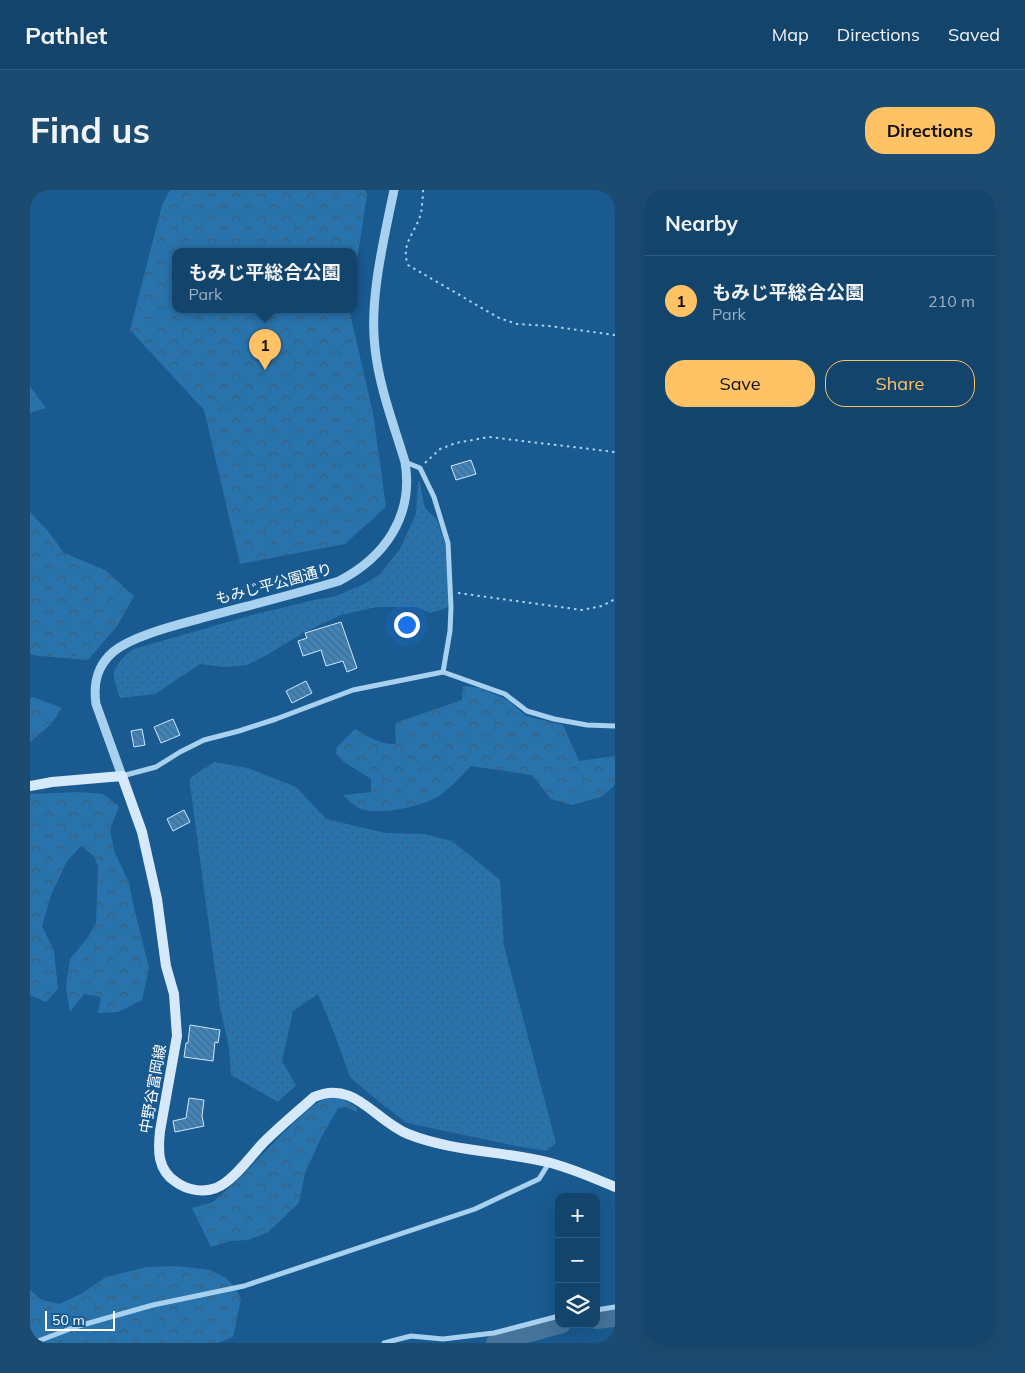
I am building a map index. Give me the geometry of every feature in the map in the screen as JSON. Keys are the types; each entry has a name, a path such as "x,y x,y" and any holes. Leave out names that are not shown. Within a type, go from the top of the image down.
{"main road":[{"path":"30,786 52,782 122,776"},
{"name":"中野谷富岡線","path":"122,776 142,832 157,899 166,966 174,994 177,1036 159,1144 160,1163 173,1181 185,1188 203,1190 216,1187 233,1176 264,1142 314,1097 323,1093 342,1092 362,1102 406,1133 431,1142 549,1163 577,1170 615,1187"}],"street":[{"name":"もみじ平公園通り","path":"122,776 96,704 94,682 102,665 114,652 128,643 150,634 339,581 354,574 388,543 400,520 408,475 379,375 374,347 377,283 394,190"},
{"path":"405,462 420,468 434,497 448,543 451,607 450,631 443,672"},
{"path":"122,776 156,767 204,740 276,719 353,690 443,672 505,694 527,711 554,719 588,725 615,726"},
{"path":"33,1343 75,1327 153,1305 244,1286 475,1209 538,1179 549,1163"},
{"path":"600,1309 615,1307"},
{"path":"384,1343 411,1336 443,1339 494,1333 555,1317"}],"path":[{"path":"422,190 421,214 406,246 405,257 408,265 499,318 516,324 549,326 615,335"},
{"path":"420,468 440,449 456,442 488,437 615,452"},
{"path":"450,592 582,610 602,606 615,599"}],"green space":[{"path":"170,190 365,190 367,195 357,260 357,248 172,248 172,313 350,313 373,413 386,507 345,544 240,564 204,410 130,330 162,205"},
{"path":"30,386 46,408 30,413"},
{"path":"419,480 425,508 437,520 445,543 449,607 431,613 416,607 376,607 341,615 303,633 247,665 224,667 200,664 155,694 120,698 114,678 115,670 123,657 134,649 252,615 336,596 364,584 379,575 400,549 416,514"},
{"path":"30,512 48,531 64,553 105,570 134,596 117,626 88,660 30,654"},
{"path":"463,686 482,688 509,701 526,716 563,725 579,761 615,756 615,784 601,797 572,805 551,799 532,775 471,766 438,797 408,808 369,811 354,805 343,795 371,792 371,779 344,762 336,754 337,747 355,729 379,742 396,744 395,723 462,700"},
{"path":"33,697 62,708 51,724 30,742 30,698"},
{"path":"214,762 248,768 296,787 326,819 386,833 424,834 452,841 500,880 504,946 556,1143 546,1151 407,1123 350,1077 318,994 293,1011 282,1061 296,1085 278,1102 231,1075 229,1048 220,1007 190,785 190,778"},
{"path":"78,792 103,794 119,806 110,830 115,853 129,883 149,968 142,1000 118,1012 98,1013 101,997 84,994 70,1012 66,986 70,959 86,940 96,923 98,867 94,856 81,846 67,861 51,895 42,926 54,951 58,989 46,1002 30,995 30,794"},
{"path":"329,1097 341,1098 356,1107 357,1112 346,1107 338,1108 321,1138 305,1173 299,1203 267,1233 248,1240 230,1241 211,1247 192,1208 213,1202 242,1176 311,1107"},
{"path":"176,1266 210,1270 226,1278 235,1287 241,1299 233,1337 218,1343 30,1343 30,1290 42,1300 59,1304 81,1294 106,1277 147,1267"}],"building":[{"path":"471,460 476,474 456,480 451,466"},
{"path":"341,622 357,668 347,672 343,661 326,666 321,650 303,656 298,641 307,638 305,633"},
{"path":"306,681 312,693 292,703 286,691"},
{"path":"173,719 180,735 161,743 154,727"},
{"path":"142,729 145,745 134,747 131,731"},
{"path":"184,810 190,822 173,831 167,819"},
{"path":"190,1025 220,1030 218,1043 215,1042 213,1061 184,1057"},
{"path":"189,1098 204,1100 202,1116 204,1126 175,1132 173,1121 186,1118"}],"waterway":[{"path":"600,1320 615,1318"},
{"path":"495,1343 555,1326"}],"place":[{"name":"もみじ平総合公園","path":"265,370"}]}
